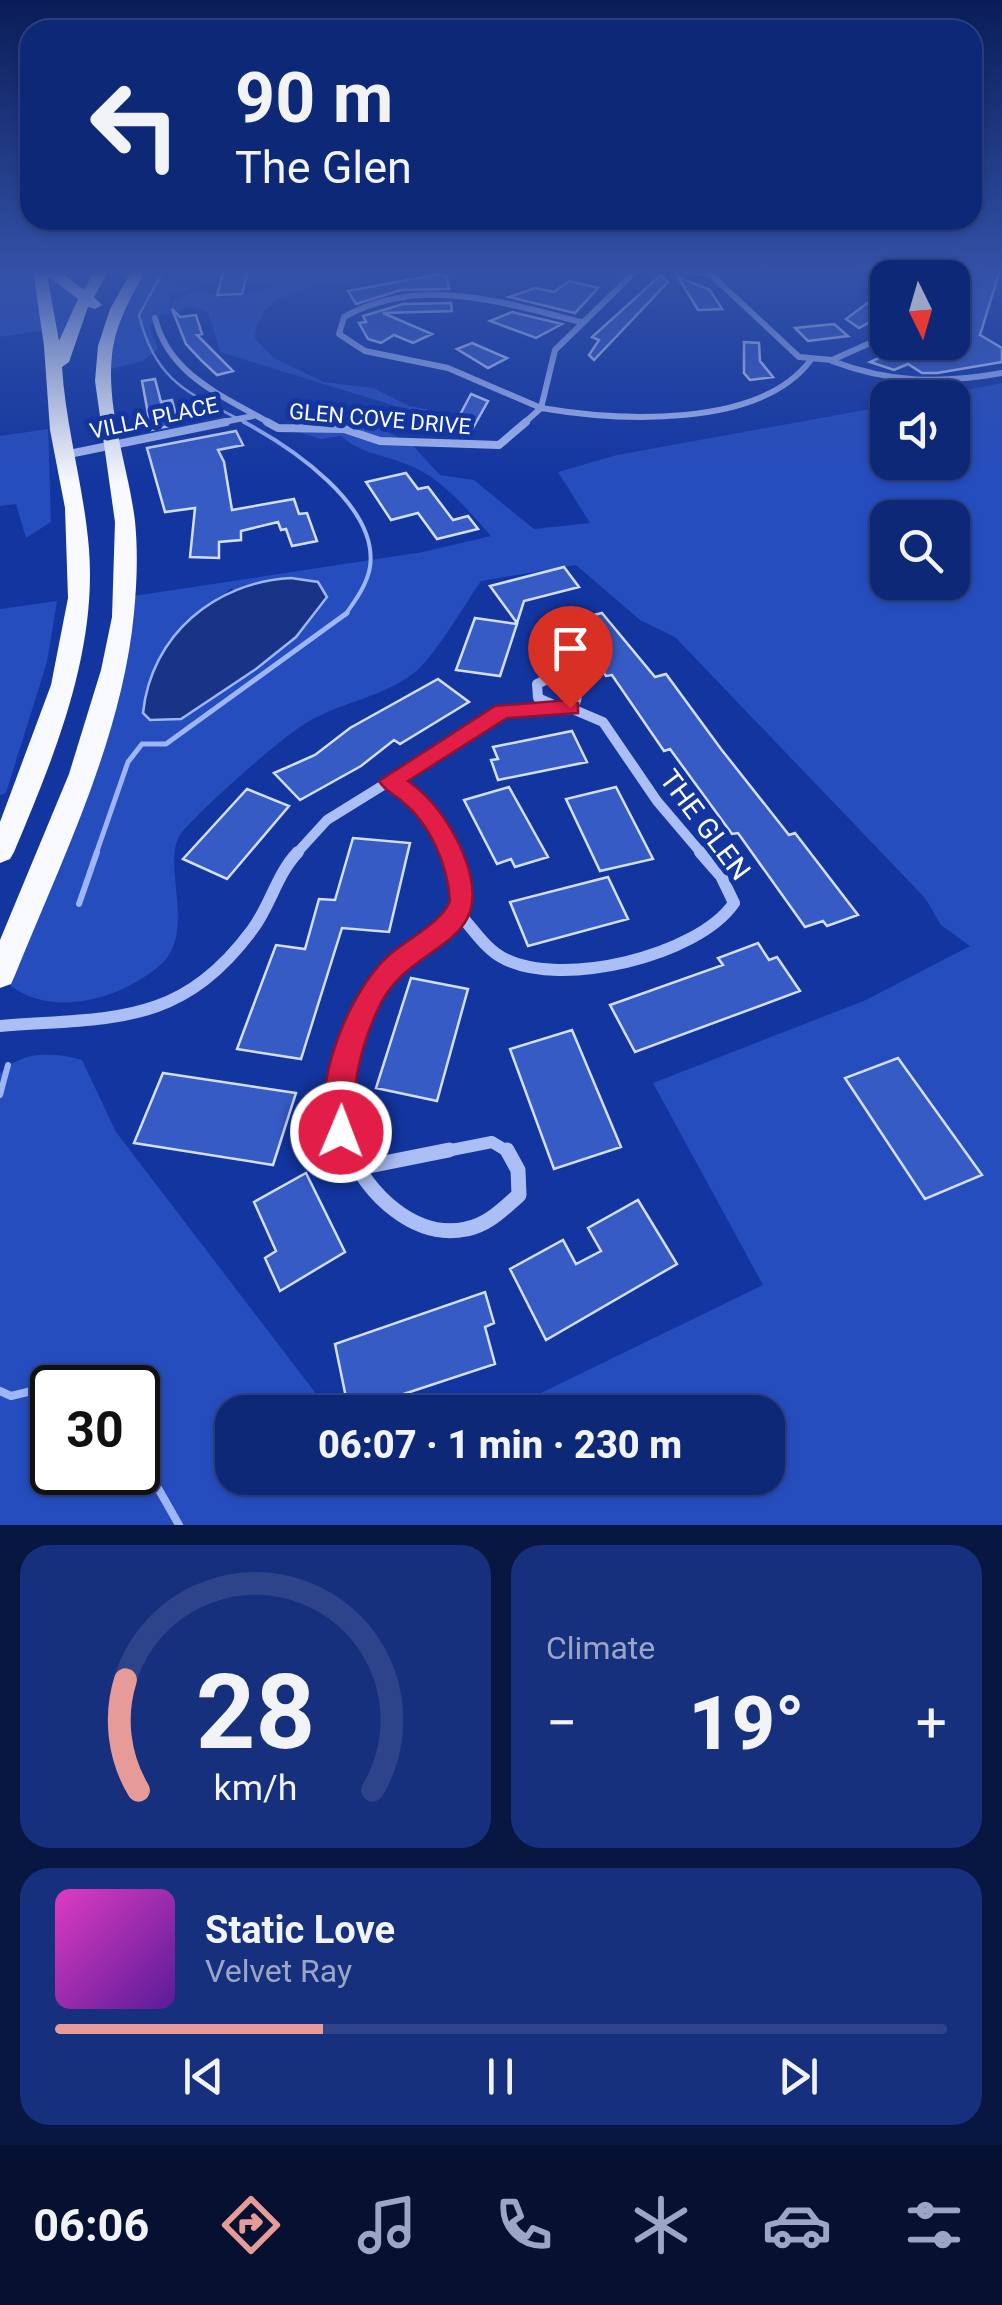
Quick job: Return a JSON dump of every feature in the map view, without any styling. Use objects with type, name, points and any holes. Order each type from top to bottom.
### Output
[{"type":"main road","points":[[0,852],[36,775],[64,686],[80,594],[75,507],[56,416],[51,341]]},
{"type":"main road","points":[[56,382],[65,341]]},
{"type":"main road","points":[[0,975],[99,727],[121,618],[127,562],[120,486],[100,373],[105,341]]},
{"type":"street","points":[[163,341],[181,370],[250,417]]},
{"type":"street","points":[[348,341],[356,348],[448,368],[541,408],[570,416],[630,420],[768,398],[792,385],[810,361]]},
{"type":"street","points":[[541,408],[555,350],[563,341]]},
{"type":"street","points":[[781,341],[810,361],[832,360],[870,343]]},
{"type":"street","points":[[832,360],[870,376],[906,383],[945,383],[1002,373]]},
{"type":"street","name":"GLEN COVE DRIVE","points":[[250,417],[287,430],[336,428],[380,441],[491,446],[509,440],[541,408]]},
{"type":"street","name":"VILLA PLACE","points":[[64,455],[250,417]]},
{"type":"street","points":[[554,676],[575,681],[581,691],[576,701],[556,706],[538,698],[537,684],[554,676]]},
{"type":"street","name":"THE GLEN","points":[[0,1026],[140,1015],[178,1000],[229,960],[256,925],[282,869],[297,848],[343,808],[503,711],[556,706],[582,712],[611,730],[657,801],[722,876],[734,903],[721,925],[684,942],[626,959],[546,971],[502,958],[459,914]]},
{"type":"street","points":[[359,1168],[492,1142],[512,1154],[518,1164],[519,1195],[508,1208],[477,1226],[432,1232],[412,1226],[359,1168],[341,1132],[342,1076],[356,1023],[367,1000],[396,966],[459,914],[462,880],[445,838],[414,798],[390,781]]},
{"type":"shaded area","points":[[53,341],[65,341],[57,360]]},
{"type":"shaded area","points":[[110,341],[155,341],[158,349],[143,361],[98,372]]},
{"type":"shaded area","points":[[217,341],[257,341],[274,358],[324,382],[373,388],[409,406],[442,412],[405,409],[220,352]]},
{"type":"shaded area","points":[[1002,383],[1002,1525],[0,1525],[0,1073],[19,1060],[39,1055],[82,1060],[116,1132],[317,1395],[215,1395],[215,1495],[785,1495],[785,1395],[537,1395],[763,1285],[653,1083],[866,1000],[970,946],[941,925],[925,898],[675,637],[640,620],[576,565],[481,581],[439,644],[414,673],[388,689],[303,725],[207,806],[176,844],[176,935],[170,952],[158,967],[106,996],[66,1002],[28,996],[11,986],[5,962],[99,727],[127,597],[423,552],[491,536],[453,495],[418,469],[364,450],[341,436],[321,439],[297,432],[296,426],[322,418],[379,427],[413,446],[440,475],[474,480],[534,529],[590,523],[558,472],[617,455],[870,409],[870,480],[970,480],[970,389]],"holes":[[[232,588],[256,669],[181,719],[183,625]]]},
{"type":"shaded area","points":[[48,429],[51,522],[26,538],[16,504],[0,506],[0,436]]},
{"type":"shaded area","points":[[291,578],[318,582],[327,597],[296,637],[181,719],[150,720],[143,713],[159,660],[173,637],[192,618],[237,590]]},
{"type":"shaded area","points":[[57,601],[47,662],[6,793],[0,795],[0,609]]},
{"type":"building","points":[[185,341],[203,341],[233,371],[217,375]]},
{"type":"building","points":[[598,341],[612,341],[594,360],[589,355]]},
{"type":"building","points":[[970,341],[990,341],[1002,348],[1002,362],[937,373],[922,373],[908,364],[894,370],[870,362],[970,360]]},
{"type":"building","points":[[744,342],[759,343],[760,361],[773,377],[750,380],[744,373]]},
{"type":"building","points":[[472,343],[507,358],[488,368],[457,349]]},
{"type":"building","points":[[155,379],[161,402],[172,400],[178,424],[151,430],[142,381]]},
{"type":"building","points":[[471,394],[488,401],[470,433],[452,430]]},
{"type":"building","points":[[236,431],[243,445],[218,450],[224,462],[232,510],[294,499],[299,514],[307,513],[317,541],[292,546],[286,529],[281,530],[278,522],[241,531],[241,540],[219,542],[219,558],[190,557],[195,508],[165,512],[147,448]]},
{"type":"building","points":[[406,473],[418,489],[428,487],[453,520],[468,516],[478,529],[437,539],[418,513],[391,520],[366,482]]},
{"type":"building","points":[[564,567],[579,587],[524,601],[517,623],[490,586]]},
{"type":"building","points":[[602,613],[655,677],[666,674],[789,835],[795,833],[858,915],[827,926],[823,921],[805,927],[738,833],[732,834],[670,749],[664,751],[612,675],[606,676],[566,622]]},
{"type":"building","points":[[475,618],[517,624],[500,676],[456,670]]},
{"type":"building","points":[[438,679],[469,702],[400,744],[394,740],[361,766],[300,800],[274,773],[315,755],[350,728]]},
{"type":"building","points":[[572,731],[587,762],[498,780],[491,760],[498,759],[493,747]]},
{"type":"building","points":[[509,787],[548,857],[515,867],[511,859],[497,864],[464,800]]},
{"type":"building","points":[[616,787],[653,859],[600,871],[566,799]]},
{"type":"building","points":[[247,789],[289,806],[227,879],[183,859]]},
{"type":"building","points":[[353,838],[410,843],[389,932],[342,928],[301,1059],[237,1049],[276,945],[305,949],[319,899],[335,900]]},
{"type":"building","points":[[608,877],[628,919],[528,946],[510,902]]},
{"type":"building","points":[[758,943],[769,960],[777,957],[800,991],[635,1052],[610,1005],[723,965],[718,958]]},
{"type":"building","points":[[411,978],[468,989],[437,1101],[376,1088]]},
{"type":"building","points":[[572,1030],[621,1147],[554,1169],[510,1049]]},
{"type":"building","points":[[898,1058],[982,1175],[925,1199],[845,1078]]},
{"type":"building","points":[[163,1073],[296,1093],[273,1165],[134,1143]]},
{"type":"building","points":[[306,1173],[345,1252],[280,1291],[265,1258],[276,1251],[254,1202]]},
{"type":"building","points":[[638,1200],[677,1264],[546,1340],[510,1269],[563,1240],[576,1264],[601,1251],[588,1228]]},
{"type":"building","points":[[485,1292],[494,1323],[485,1327],[495,1364],[401,1395],[346,1395],[335,1344]]},
{"type":"waterway","points":[[148,341],[155,357],[178,384],[248,424]]},
{"type":"waterway","points":[[244,422],[284,446],[327,480],[360,522],[369,544],[370,567],[346,614]]},
{"type":"waterway","points":[[96,854],[128,762],[142,744],[166,744],[346,614]]},
{"type":"waterway","points":[[79,904],[97,852]]},
{"type":"waterway","points":[[0,1095],[8,1065]]},
{"type":"waterway","points":[[0,1391],[11,1396],[30,1391]]},
{"type":"waterway","points":[[160,1492],[179,1525]]},
{"type":"route","points":[[341,1132],[342,1076],[356,1023],[367,1000],[414,949],[459,914],[463,901],[462,880],[445,838],[422,806],[390,781],[503,711],[535,706],[570,708]]}]
